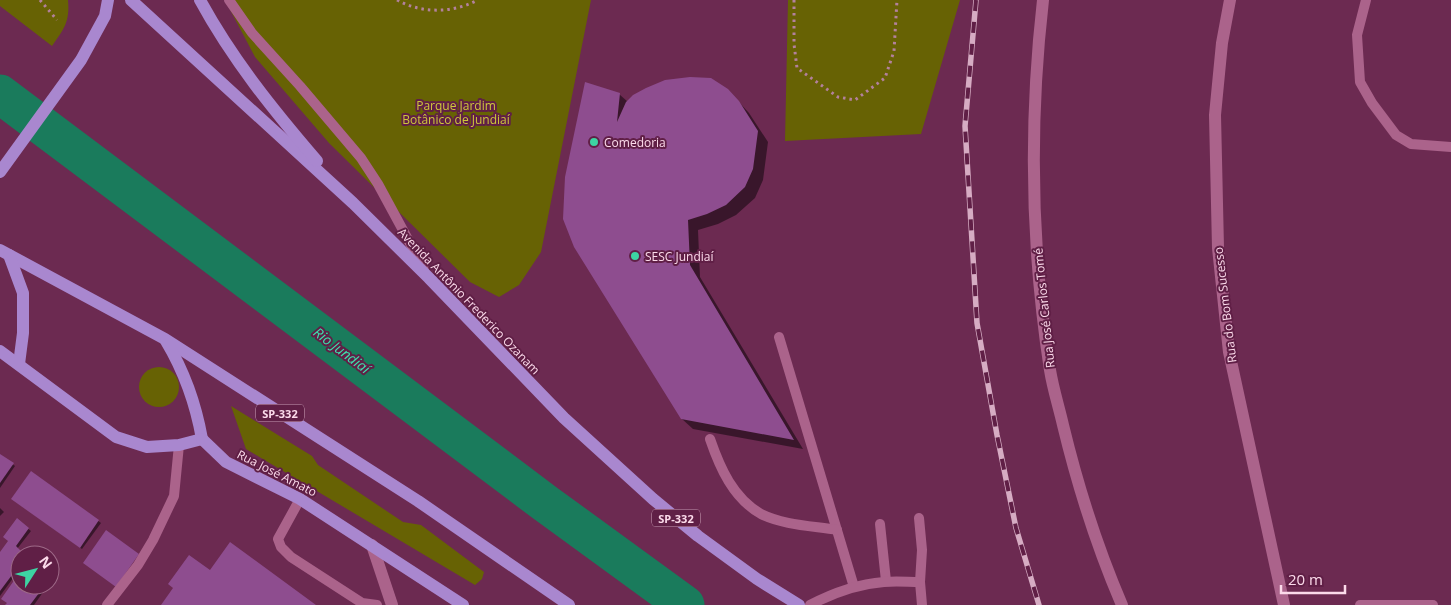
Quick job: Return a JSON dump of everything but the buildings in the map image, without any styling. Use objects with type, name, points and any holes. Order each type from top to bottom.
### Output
[{"type":"main road","points":[[4,167],[81,60],[105,16],[108,0]]},
{"type":"main road","name":"Avenida Antônio Frederico Ozanam","points":[[131,0],[353,203],[429,278],[564,418],[653,499],[698,536],[757,579],[799,605]]},
{"type":"main road","points":[[200,0],[212,22],[265,100],[353,203]]},
{"type":"main road","points":[[4,253],[23,293],[23,333],[19,364]]},
{"type":"main road","name":"SP-332","points":[[4,253],[165,339],[418,501],[569,605]]},
{"type":"main road","points":[[0,351],[116,437],[147,447],[179,445],[202,439],[194,406],[177,359],[165,339]]},
{"type":"main road","name":"Rua José Amato","points":[[202,439],[226,462],[300,499],[372,544],[463,605]]},
{"type":"main road","points":[[550,593],[563,605]]},
{"type":"street","name":"Rua José Carlos Tomé","points":[[1043,0],[1034,137],[1037,264],[1050,372],[1072,463],[1102,559],[1122,605]]},
{"type":"street","name":"Rua do Bom Sucesso","points":[[1230,0],[1222,43],[1215,115],[1218,248],[1229,352],[1284,605]]},
{"type":"street","points":[[372,544],[392,605]]},
{"type":"lane","points":[[229,0],[252,33],[300,86],[360,158],[378,184],[429,278]]},
{"type":"lane","points":[[1366,0],[1357,35],[1360,82],[1372,103],[1396,135],[1411,144],[1451,147]]},
{"type":"lane","points":[[779,336],[854,587]]},
{"type":"lane","points":[[710,439],[718,465],[733,490],[762,514],[779,520],[837,530]]},
{"type":"lane","points":[[107,605],[138,565],[153,540],[174,496],[179,445]]},
{"type":"lane","points":[[300,499],[278,539],[281,547],[291,557],[362,603],[377,605]]},
{"type":"lane","points":[[919,518],[922,550],[920,582],[922,605]]},
{"type":"lane","points":[[880,524],[886,581]]},
{"type":"lane","points":[[810,605],[828,596],[854,587],[886,581],[920,582]]},
{"type":"lane","points":[[1360,605],[1433,605]]},
{"type":"path","points":[[40,0],[57,20]]},
{"type":"path","points":[[397,0],[408,6],[437,11],[466,6],[478,0]]},
{"type":"path","points":[[794,0],[794,44],[797,68],[838,97],[856,100],[885,78],[894,51],[896,0]]},
{"type":"green space","points":[[0,0],[68,0],[67,20],[52,46],[0,6]]},
{"type":"green space","name":"Parque Jardim Botânico de Jundiaí","points":[[225,0],[591,0],[541,252],[519,285],[499,297],[470,282],[329,143],[255,57]]},
{"type":"green space","points":[[788,0],[960,0],[921,134],[785,141]]},
{"type":"green space","points":[[159,367],[173,373],[179,387],[173,401],[159,407],[145,401],[139,387],[145,373]]},
{"type":"green space","points":[[231,406],[312,456],[318,465],[403,522],[421,525],[484,572],[482,579],[475,585],[246,449]]},
{"type":"waterway","name":"Rio Jundiaí","points":[[0,94],[545,503],[685,605]]},
{"type":"railway","points":[[976,0],[965,126],[977,323],[1016,528],[1039,605]]},
{"type":"place","name":"Comedoria","points":[[594,142]]},
{"type":"place","name":"SESC Jundiaí","points":[[635,256]]}]
